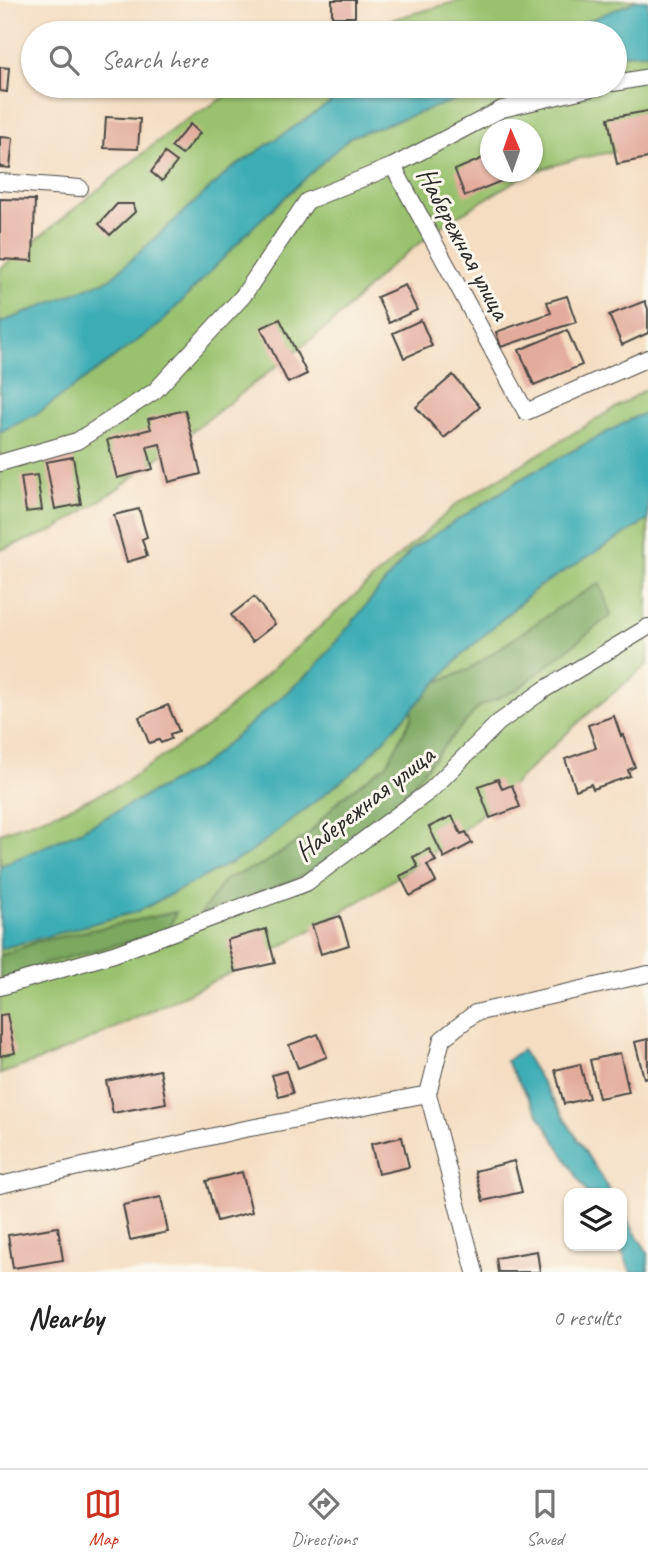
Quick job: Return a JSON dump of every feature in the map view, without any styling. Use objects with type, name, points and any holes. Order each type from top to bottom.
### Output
[{"type":"street","points":[[627,81],[648,77]]},
{"type":"street","name":"Набережная улица","points":[[0,463],[77,441],[155,391],[243,296],[307,201],[393,166],[502,109],[549,98]]},
{"type":"street","name":"Набережная улица","points":[[393,166],[526,412],[648,358]]},
{"type":"street","points":[[0,182],[80,188]]},
{"type":"street","name":"Набережная улица","points":[[0,987],[114,954],[306,883],[431,790],[498,723],[545,689],[648,627]]},
{"type":"street","points":[[475,1272],[428,1094],[442,1039],[475,1013],[648,974]]},
{"type":"street","points":[[0,1185],[240,1130],[428,1094]]},
{"type":"green space","points":[[462,0],[648,0],[648,145],[576,159],[543,169],[543,119],[480,119],[480,182],[513,182],[445,224],[391,265],[332,323],[119,488],[55,530],[0,550],[0,269],[178,125],[223,98],[627,98],[627,21],[387,21]]},
{"type":"green space","points":[[648,388],[648,664],[579,722],[471,824],[382,887],[269,953],[191,992],[77,1045],[0,1074],[0,833],[64,810],[120,785],[210,725],[458,503]]},
{"type":"green space","points":[[600,583],[611,615],[517,690],[480,706],[372,833],[296,879],[200,915],[224,880],[265,863],[309,834],[339,800],[387,764],[412,717],[411,692],[468,670],[561,606]]},
{"type":"green space","points":[[176,912],[168,931],[47,963],[0,980],[0,956],[36,942]]},
{"type":"water","points":[[638,0],[648,0],[648,53],[627,54],[627,21],[588,21]]},
{"type":"water","points":[[337,98],[461,98],[350,137],[255,225],[159,325],[37,414],[0,432],[0,323],[110,279],[230,170]]},
{"type":"water","points":[[648,413],[648,520],[537,588],[461,656],[359,767],[250,853],[139,911],[0,949],[0,866],[80,831],[201,766],[313,670],[412,549],[529,474],[637,416]]},
{"type":"water","points":[[522,1050],[608,1188],[584,1188],[506,1061]]},
{"type":"water","points":[[627,1219],[648,1253],[648,1272],[631,1272],[621,1251],[627,1251]]},
{"type":"building","points":[[332,0],[355,0],[355,17],[332,17]]},
{"type":"building","points":[[0,67],[9,68],[7,92],[0,91]]},
{"type":"building","points":[[648,111],[648,158],[617,164],[608,118]]},
{"type":"building","points":[[106,117],[140,119],[138,149],[104,148]]},
{"type":"building","points":[[190,124],[200,133],[182,155],[171,147]]},
{"type":"building","points":[[0,137],[13,138],[10,168],[0,167]]},
{"type":"building","points":[[165,153],[177,162],[162,181],[151,172]]},
{"type":"building","points":[[480,159],[480,182],[499,182],[465,196],[455,170]]},
{"type":"building","points":[[0,199],[35,200],[33,261],[0,259]]},
{"type":"building","points":[[117,204],[133,204],[135,212],[110,235],[99,224]]},
{"type":"building","points":[[405,285],[417,310],[389,323],[377,297]]},
{"type":"building","points":[[567,296],[576,322],[501,347],[496,332],[551,313],[547,302]]},
{"type":"building","points":[[645,301],[648,309],[648,333],[622,345],[609,315]]},
{"type":"building","points":[[280,319],[307,374],[288,383],[261,328]]},
{"type":"building","points":[[421,320],[432,346],[404,358],[393,333]]},
{"type":"building","points":[[567,330],[582,365],[534,385],[519,350]]},
{"type":"building","points":[[453,375],[480,407],[444,438],[416,407]]},
{"type":"building","points":[[185,410],[201,474],[169,482],[160,444],[147,447],[153,469],[117,478],[107,440],[151,429],[148,419]]},
{"type":"building","points":[[73,457],[81,504],[55,509],[46,462]]},
{"type":"building","points":[[37,475],[42,510],[26,512],[21,477]]},
{"type":"building","points":[[139,509],[147,537],[142,539],[147,556],[127,562],[114,515]]},
{"type":"building","points":[[254,597],[275,624],[252,642],[231,615]]},
{"type":"building","points":[[168,705],[179,731],[170,734],[171,739],[161,743],[159,740],[149,743],[139,717]]},
{"type":"building","points":[[614,716],[635,767],[628,770],[630,776],[593,789],[591,784],[576,790],[565,759],[596,748],[588,725]]},
{"type":"building","points":[[498,779],[502,789],[512,785],[520,807],[490,818],[478,786]]},
{"type":"building","points":[[452,816],[461,834],[466,832],[472,843],[444,858],[429,827]]},
{"type":"building","points":[[429,849],[436,861],[427,865],[436,882],[410,896],[400,876],[418,867],[413,857]]},
{"type":"building","points":[[340,916],[349,945],[321,954],[312,925]]},
{"type":"building","points":[[266,929],[275,963],[235,972],[227,940]]},
{"type":"building","points":[[7,1014],[15,1053],[0,1056],[0,1015]]},
{"type":"building","points":[[318,1034],[327,1057],[298,1068],[289,1045]]},
{"type":"building","points":[[648,1039],[648,1077],[644,1078],[635,1042]]},
{"type":"building","points":[[620,1053],[629,1092],[599,1098],[590,1060]]},
{"type":"building","points":[[580,1064],[589,1098],[564,1104],[555,1070]]},
{"type":"building","points":[[160,1070],[166,1103],[113,1113],[106,1081]]},
{"type":"building","points":[[286,1071],[293,1093],[279,1097],[272,1075]]},
{"type":"building","points":[[402,1137],[409,1167],[378,1174],[371,1144]]},
{"type":"building","points":[[514,1161],[522,1192],[483,1201],[475,1171]]},
{"type":"building","points":[[242,1172],[252,1212],[217,1221],[206,1181]]},
{"type":"building","points":[[161,1197],[168,1232],[130,1240],[123,1205]]},
{"type":"building","points":[[58,1227],[63,1260],[13,1268],[8,1235]]},
{"type":"building","points":[[537,1251],[540,1272],[498,1272],[496,1258]]}]
